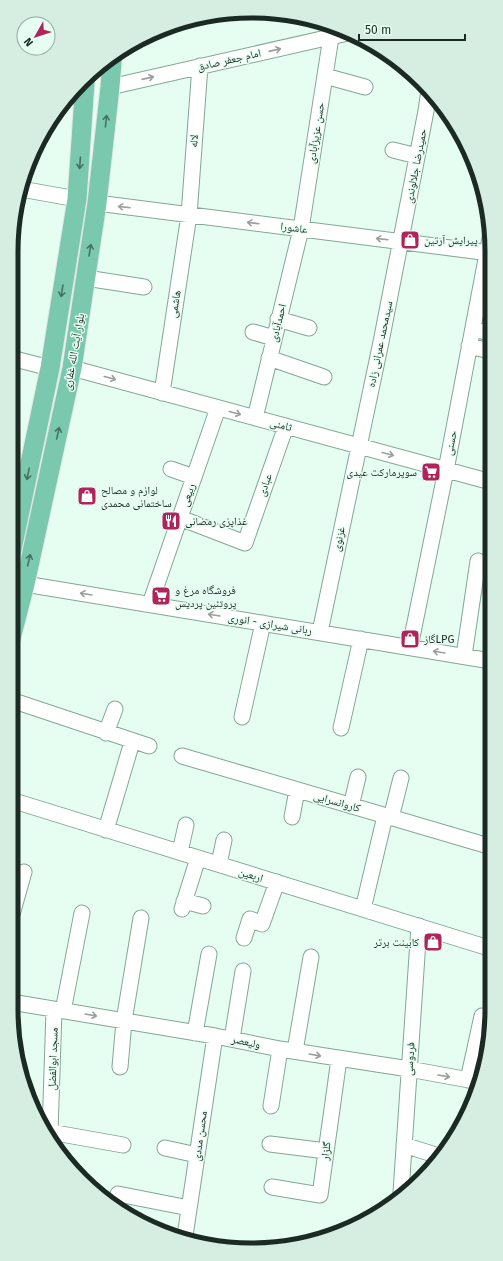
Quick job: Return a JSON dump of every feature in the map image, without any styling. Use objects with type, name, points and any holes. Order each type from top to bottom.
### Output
[{"type":"main road","name":"بلوار آیت الله غفاری","points":[[18,582],[72,368],[97,203],[112,64]]},
{"type":"main road","name":"بلوار آیت الله غفاری","points":[[18,521],[50,368],[77,199],[85,88]]},
{"type":"main road","points":[[77,199],[97,203]]},
{"type":"street","name":"امام جعفر صادق","points":[[110,87],[339,35]]},
{"type":"street","name":"حسن عزیزآبادی","points":[[301,229],[331,37]]},
{"type":"street","name":"لاله","points":[[189,215],[200,66]]},
{"type":"street","points":[[325,76],[365,87]]},
{"type":"street","name":"حمیدرضا جلالوندی","points":[[401,241],[428,99]]},
{"type":"street","points":[[393,150],[417,156]]},
{"type":"street","points":[[26,190],[77,199]]},
{"type":"street","name":"عاشورا","points":[[97,203],[401,241],[485,248]]},
{"type":"street","name":"هاشمی","points":[[162,393],[189,215]]},
{"type":"street","name":"احمدآبادی","points":[[255,418],[301,229]]},
{"type":"street","name":"سیدمحمد عمرانی زاده","points":[[359,446],[401,241]]},
{"type":"street","name":"حسنی","points":[[410,647],[485,268]]},
{"type":"street","points":[[86,278],[144,287]]},
{"type":"street","points":[[278,319],[309,328]]},
{"type":"street","points":[[473,329],[485,332]]},
{"type":"street","points":[[253,332],[274,338]]},
{"type":"street","points":[[470,346],[485,350]]},
{"type":"street","points":[[269,358],[324,377]]},
{"type":"street","points":[[18,360],[50,368]]},
{"type":"street","name":"ثامنی","points":[[72,368],[485,480]]},
{"type":"street","name":"ربیعی","points":[[150,604],[218,408]]},
{"type":"street","name":"عبادی","points":[[180,518],[245,543],[286,426]]},
{"type":"street","name":"غزنوی","points":[[320,632],[359,446]]},
{"type":"street","points":[[171,469],[194,477]]},
{"type":"street","points":[[464,656],[478,561]]},
{"type":"street","name":"ربانی شیرازی - انوری","points":[[18,582],[485,659]]},
{"type":"street","points":[[242,717],[263,623]]},
{"type":"street","points":[[341,728],[360,639]]},
{"type":"street","points":[[18,702],[132,742],[149,746]]},
{"type":"street","points":[[106,733],[115,709]]},
{"type":"street","points":[[106,830],[132,742]]},
{"type":"street","name":"کاروانسرایی","points":[[182,756],[388,817],[485,842]]},
{"type":"street","points":[[351,806],[358,777]]},
{"type":"street","points":[[363,909],[388,817],[401,778]]},
{"type":"street","points":[[292,817],[297,790]]},
{"type":"street","name":"اربعین","points":[[18,802],[485,947]]},
{"type":"street","points":[[180,852],[186,825]]},
{"type":"street","points":[[219,864],[224,840]]},
{"type":"street","points":[[198,858],[183,905],[204,906]]},
{"type":"street","points":[[18,893],[24,872]]},
{"type":"street","points":[[244,938],[250,919],[262,924],[277,882]]},
{"type":"street","name":"مسجد ابوالفضل","points":[[50,1128],[58,1010],[82,913]]},
{"type":"street","points":[[120,1067],[124,1021],[141,918]]},
{"type":"street","name":"فردوسی","points":[[401,1188],[419,926]]},
{"type":"street","points":[[195,1033],[209,954]]},
{"type":"street","points":[[295,1051],[311,957]]},
{"type":"street","points":[[232,1039],[243,971]]},
{"type":"street","name":"ولیعصر","points":[[18,1003],[474,1081]]},
{"type":"street","points":[[474,1081],[482,1016]]},
{"type":"street","name":"محسن مددی","points":[[185,1233],[215,1036]]},
{"type":"street","points":[[271,1106],[280,1049]]},
{"type":"street","name":"گلزار","points":[[272,1187],[320,1195],[339,1059]]},
{"type":"street","points":[[54,1134],[123,1145]]},
{"type":"street","points":[[270,1144],[326,1151]]},
{"type":"street","points":[[404,1145],[435,1154]]},
{"type":"street","points":[[164,1148],[197,1155]]},
{"type":"street","points":[[118,1194],[189,1208]]},
{"type":"place","name":"پیرایش آرتین","points":[[410,240]]},
{"type":"place","name":"سوپرمارکت عیدی","points":[[431,472]]},
{"type":"place","name":"لوازم و مصالح ساختمانی محمدی","points":[[87,496]]},
{"type":"place","name":"غذاپزی رمضانی","points":[[171,521]]},
{"type":"place","name":"فروشگاه مرغ و پروتئین پردیس","points":[[161,596]]},
{"type":"place","name":"گازLPG","points":[[410,639]]},
{"type":"place","name":"کابینت برتر","points":[[433,942]]}]
